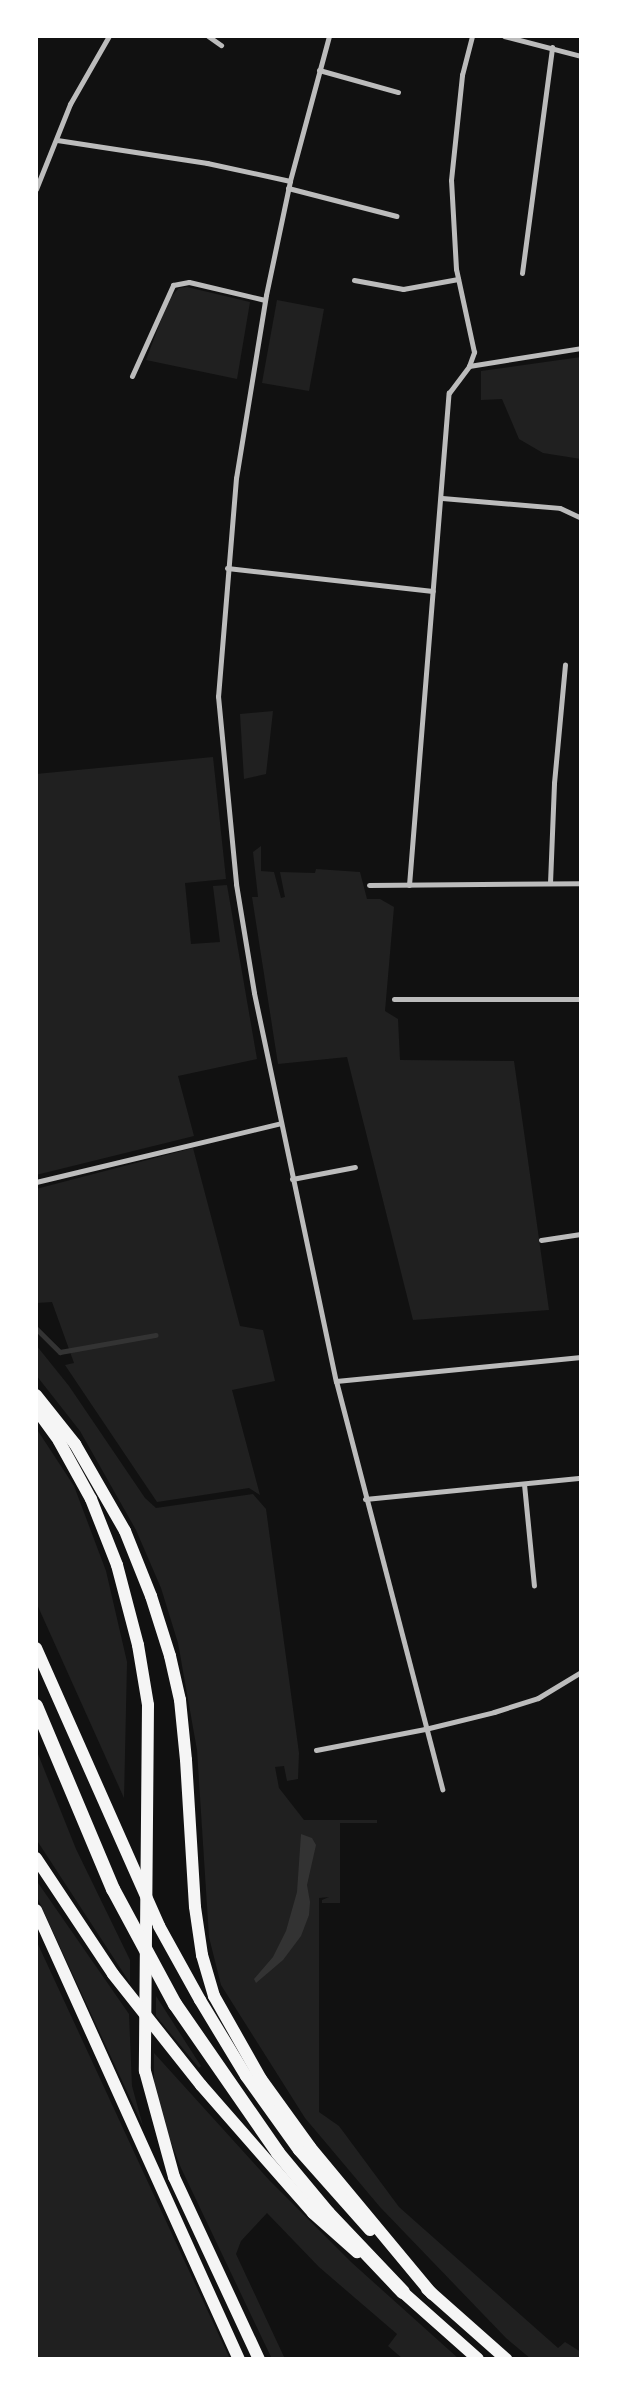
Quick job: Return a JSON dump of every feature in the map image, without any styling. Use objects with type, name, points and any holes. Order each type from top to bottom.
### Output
[{"type":"highway","points":[[36,1395],[75,1444],[121,1524],[151,1596],[170,1656],[180,1700],[196,1907],[202,1955],[214,1996],[261,2079],[304,2139],[432,2294]]},
{"type":"highway","points":[[36,1409],[59,1441],[90,1499],[117,1564],[138,1645],[148,1705],[145,2071],[174,2176],[259,2359]]},
{"type":"highway","points":[[36,1648],[159,1926],[246,2076],[299,2150],[350,2210],[432,2294],[506,2359]]},
{"type":"highway","points":[[36,1706],[114,1890],[175,2004],[278,2153],[328,2213],[403,2292]]},
{"type":"highway","points":[[36,1858],[113,1974],[201,2085],[313,2213],[478,2359]]},
{"type":"highway","points":[[36,1910],[239,2359]]},
{"type":"street","points":[[36,189],[70,104],[109,36]]},
{"type":"street","points":[[208,36],[221,45]]},
{"type":"street","points":[[330,36],[319,70],[288,188],[265,300],[236,478],[227,568],[218,696],[236,884],[254,993],[292,1180],[364,1499],[442,1789]]},
{"type":"street","points":[[409,884],[442,498],[449,393],[469,366],[474,352],[458,279],[451,180],[462,75],[472,36]]},
{"type":"street","points":[[504,36],[581,56]]},
{"type":"street","points":[[522,273],[552,48]]},
{"type":"street","points":[[319,70],[398,92]]},
{"type":"street","points":[[56,140],[207,163],[290,181]]},
{"type":"street","points":[[288,188],[396,216]]},
{"type":"street","points":[[354,280],[403,289],[458,279]]},
{"type":"street","points":[[132,376],[173,285],[189,282],[265,300]]},
{"type":"street","points":[[469,366],[581,348]]},
{"type":"street","points":[[442,498],[560,508],[581,518]]},
{"type":"street","points":[[227,568],[433,591]]},
{"type":"street","points":[[550,883],[554,784],[565,666]]},
{"type":"street","points":[[369,884],[581,883]]},
{"type":"street","points":[[394,999],[581,999]]},
{"type":"street","points":[[36,1182],[281,1123]]},
{"type":"street","points":[[292,1180],[354,1167]]},
{"type":"street","points":[[541,1240],[581,1234]]},
{"type":"street","points":[[336,1381],[581,1357]]},
{"type":"street","points":[[364,1499],[581,1478]]},
{"type":"street","points":[[524,1484],[534,1586]]},
{"type":"street","points":[[316,1750],[426,1729],[538,1698],[581,1672]]},
{"type":"shaded area","points":[[187,287],[250,302],[237,379],[146,360],[169,299],[179,288]]},
{"type":"shaded area","points":[[277,300],[324,309],[309,391],[262,383]]},
{"type":"shaded area","points":[[581,357],[581,459],[543,453],[519,439],[502,399],[481,400],[481,371]]},
{"type":"shaded area","points":[[273,711],[266,774],[244,779],[240,714]]},
{"type":"shaded area","points":[[213,757],[226,879],[185,883],[191,944],[220,942],[213,886],[227,885],[257,1059],[178,1076],[194,1136],[36,1175],[36,774]]},
{"type":"shaded area","points":[[261,846],[261,871],[274,872],[281,898],[285,897],[280,872],[315,873],[316,869],[360,872],[367,899],[380,899],[394,907],[385,1011],[398,1019],[400,1060],[514,1061],[549,1310],[413,1320],[347,1057],[278,1064],[252,897],[258,897],[253,852]]},
{"type":"shaded area","points":[[193,1148],[240,1326],[263,1330],[275,1381],[232,1390],[260,1495],[249,1488],[157,1502],[65,1365],[74,1363],[52,1302],[36,1303],[36,1189]]},
{"type":"shaded area","points":[[36,1345],[69,1386],[145,1498],[156,1508],[253,1494],[266,1509],[299,1753],[298,1779],[287,1781],[284,1766],[275,1767],[279,1788],[304,1820],[377,1820],[377,1823],[340,1823],[340,1903],[322,1903],[322,1900],[329,1897],[319,1898],[319,2112],[339,2126],[399,2207],[558,2348],[565,2342],[581,2352],[581,2359],[531,2359],[506,2338],[380,2207],[305,2118],[221,1985],[209,1937],[197,1750],[178,1643],[161,1588],[136,1530],[80,1431],[36,1375]]},
{"type":"shaded area","points":[[36,1428],[74,1486],[106,1571],[127,1662],[124,1798],[36,1602]]},
{"type":"shaded area","points":[[36,1749],[76,1849],[130,1960],[130,1983],[36,1839]]},
{"type":"shaded area","points":[[301,1834],[312,1838],[316,1845],[307,1885],[310,1902],[309,1915],[301,1936],[283,1960],[256,1983],[254,1979],[273,1957],[286,1931],[297,1892]]},
{"type":"shaded area","points":[[36,1880],[129,2014],[132,2086],[143,2126],[36,1895]]},
{"type":"shaded area","points":[[36,1940],[146,2178],[230,2359],[36,2359]]},
{"type":"shaded area","points":[[156,1996],[201,2066],[199,2068],[156,2016]]},
{"type":"shaded area","points":[[154,2053],[270,2181],[351,2262],[459,2359],[403,2359],[388,2346],[397,2334],[319,2267],[267,2213],[241,2241],[236,2254],[285,2359],[272,2359],[181,2168],[162,2119],[154,2085]]},
{"type":"waterway","points":[[36,1328],[60,1352],[155,1335]]}]
